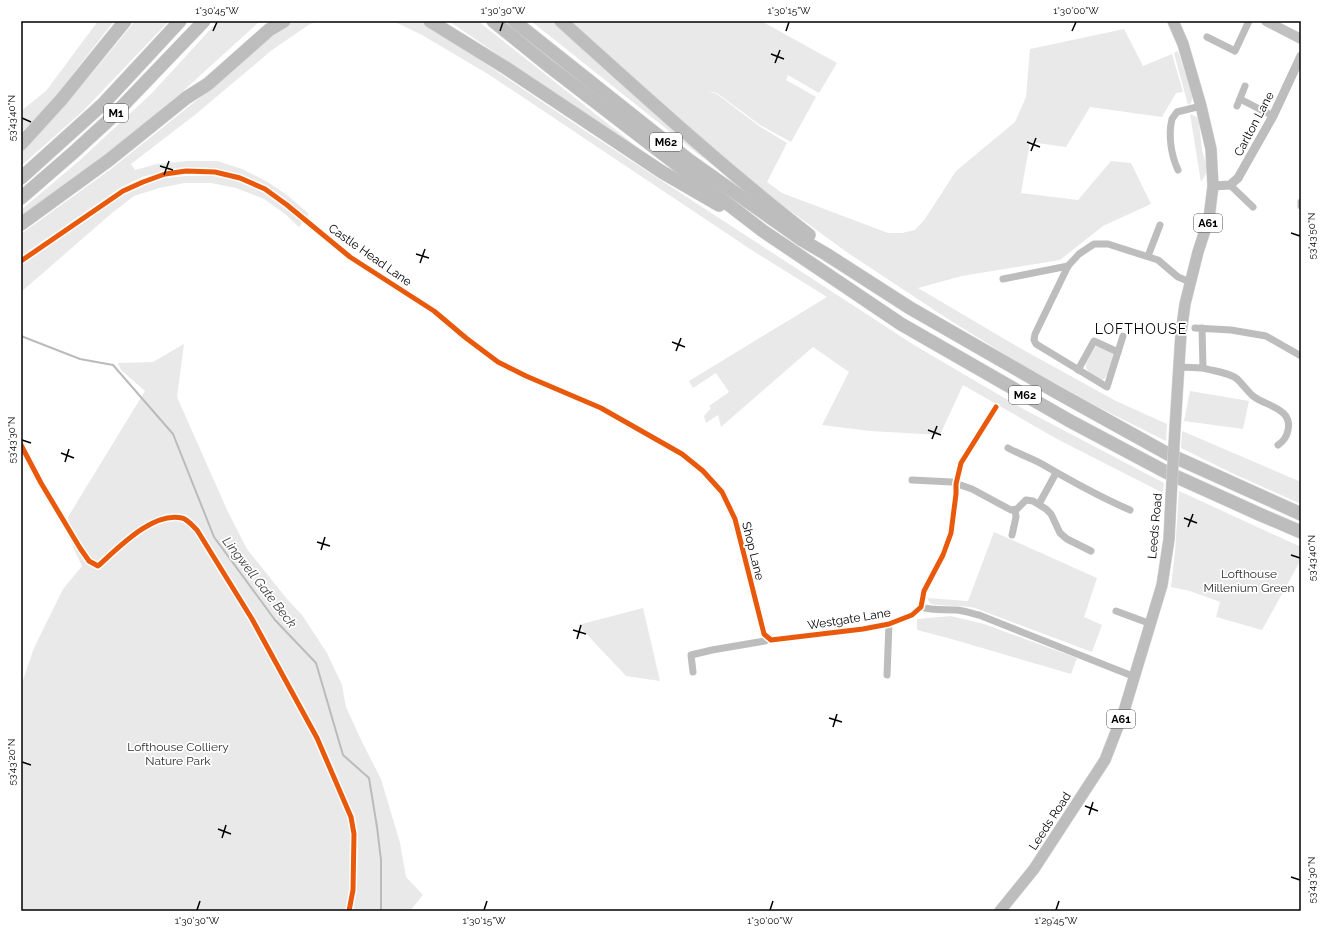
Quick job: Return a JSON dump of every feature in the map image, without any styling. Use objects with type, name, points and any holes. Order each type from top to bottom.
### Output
[{"type":"highway","points":[[21,144],[62,100],[125,21]]},
{"type":"highway","name":"M1","points":[[21,178],[103,104],[180,21]]},
{"type":"highway","name":"M1","points":[[21,198],[110,119],[204,21]]},
{"type":"highway","points":[[186,98],[250,36],[269,21]]},
{"type":"highway","points":[[21,224],[109,160],[186,98],[208,84],[269,30],[284,21]]},
{"type":"highway","points":[[430,21],[506,68]]},
{"type":"highway","points":[[441,21],[471,41],[506,68]]},
{"type":"highway","name":"M62","points":[[493,21],[550,67],[763,231],[901,324],[1070,421],[1166,472],[1301,532]]},
{"type":"highway","name":"M62","points":[[514,21],[689,160],[802,240],[910,308],[1168,454],[1301,514]]},
{"type":"highway","points":[[561,21],[667,117],[761,198],[812,237],[826,254]]},
{"type":"highway","name":"M62","points":[[506,68],[662,172],[763,231]]},
{"type":"main road","name":"Leeds Road","points":[[1000,911],[1034,869],[1105,760],[1124,712],[1162,585],[1169,539],[1181,333],[1190,282],[1209,218],[1213,186],[1210,149],[1201,106],[1183,44],[1173,21]]},
{"type":"main road","points":[[1266,21],[1301,39]]},
{"type":"street","points":[[1207,37],[1235,51],[1249,21]]},
{"type":"street","name":"Carlton Lane","points":[[1230,185],[1238,178],[1273,116],[1301,56]]},
{"type":"street","points":[[1246,86],[1238,103],[1273,116]]},
{"type":"street","points":[[1178,170],[1173,160],[1171,146],[1172,118],[1177,112],[1201,106]]},
{"type":"street","name":"Castle Head Lane","points":[[21,261],[100,205],[123,191],[143,182],[165,174],[186,171],[215,172],[240,178],[265,189],[287,205],[350,257],[434,311],[498,362],[526,376],[601,408],[682,454]]},
{"type":"street","points":[[1213,186],[1230,185],[1253,207]]},
{"type":"street","points":[[1148,256],[1160,226]]},
{"type":"street","points":[[1123,336],[1107,387],[1036,344],[1034,338],[1035,334],[1068,266],[1079,254],[1094,244],[1108,244],[1158,260],[1178,277],[1190,282]]},
{"type":"street","points":[[1004,279],[1068,266]]},
{"type":"street","points":[[1203,368],[1198,328],[1231,330],[1266,336],[1301,356]]},
{"type":"street","points":[[1078,370],[1094,341],[1118,352]]},
{"type":"street","points":[[1179,367],[1203,368],[1235,378],[1253,396],[1278,408],[1288,420],[1289,427],[1283,442],[1278,445]]},
{"type":"street","points":[[996,407],[962,463],[956,484],[951,533],[943,555],[924,591],[921,607],[937,610],[956,610],[979,616],[1135,677]]},
{"type":"street","points":[[21,446],[41,483],[80,548]]},
{"type":"street","points":[[1008,448],[1088,488],[1105,499],[1130,510]]},
{"type":"street","name":"Shop Lane","points":[[682,454],[703,471],[722,492],[735,519],[764,634],[771,640]]},
{"type":"street","points":[[1039,504],[1056,473]]},
{"type":"street","points":[[912,480],[948,481],[972,489],[1009,509],[1015,510]]},
{"type":"street","points":[[1015,510],[1026,500],[1031,500],[1039,504],[1051,514],[1060,533],[1067,539],[1091,551]]},
{"type":"street","points":[[1012,535],[1016,517],[1015,510]]},
{"type":"street","name":"Westgate Lane","points":[[694,672],[691,655],[771,640],[866,629],[889,624],[912,615],[921,607]]},
{"type":"street","points":[[1116,611],[1151,624]]},
{"type":"street","points":[[887,675],[889,624]]},
{"type":"green space","points":[[98,21],[114,21],[47,107],[21,133],[21,111],[46,91]]},
{"type":"green space","points":[[135,21],[169,21],[83,111],[21,166],[21,151],[80,88]]},
{"type":"green space","points":[[218,21],[260,21],[182,92],[111,150],[21,218],[21,210],[79,161],[152,93]]},
{"type":"green space","points":[[295,21],[319,21],[310,24],[272,50],[196,114],[131,164],[135,170],[157,164],[188,161],[217,161],[242,169],[266,181],[287,195],[309,214],[306,218],[241,175],[216,169],[187,168],[165,171],[142,177],[120,188],[21,256],[21,234],[111,169],[202,96],[269,36]]},
{"type":"green space","points":[[389,21],[419,21],[432,28],[593,136],[914,345],[1025,410],[1164,483],[1163,493],[1057,439],[963,385],[940,435],[870,431],[822,425],[849,372],[813,347],[721,427],[718,415],[706,423],[704,416],[711,408],[709,406],[729,392],[716,373],[693,388],[689,381],[827,297],[753,251],[488,74],[422,35],[397,23]]},
{"type":"green space","points":[[449,21],[478,21],[656,162],[642,154]]},
{"type":"green space","points":[[531,21],[553,21],[704,157],[703,158]]},
{"type":"green space","points":[[570,21],[761,21],[837,63],[819,93],[788,75],[786,80],[816,97],[791,142],[760,125],[717,93],[708,91],[717,94],[759,126],[787,143],[767,182],[782,193],[888,233],[902,233],[915,230],[925,219],[956,171],[1015,122],[1026,97],[1030,49],[1124,29],[1143,66],[1172,54],[1183,92],[1176,93],[1162,117],[1090,107],[1066,147],[1030,142],[1021,193],[1078,200],[1111,161],[1131,163],[1151,204],[1103,226],[1060,260],[962,276],[918,288],[1018,347],[1116,401],[1167,424],[1166,441],[1092,404],[1014,360],[948,319],[848,253],[748,180]]},
{"type":"green space","points":[[1178,51],[1193,97],[1191,103],[1188,105],[1174,53]]},
{"type":"green space","points":[[1190,114],[1197,117],[1199,122],[1202,150],[1206,164],[1206,174],[1201,182]]},
{"type":"green space","points":[[214,176],[239,181],[273,199],[303,222],[299,227],[285,214],[264,199],[236,188],[211,183],[185,183],[159,188],[134,196],[112,213],[21,292],[21,265],[123,194],[145,184],[166,178]]},
{"type":"green space","name":"Lofthouse Colliery Nature Park","points":[[184,344],[177,397],[228,512],[247,549],[287,599],[302,615],[327,653],[342,685],[346,707],[381,779],[400,843],[406,877],[423,895],[410,911],[21,911],[21,686],[34,648],[63,589],[82,566],[73,547],[68,517],[145,391],[121,370],[118,363],[153,362]]},
{"type":"green space","points":[[1098,346],[1113,353],[1114,355],[1109,373],[1102,380],[1090,373],[1086,366],[1091,353],[1095,347]]},
{"type":"green space","points":[[1190,391],[1249,401],[1243,429],[1184,421]]},
{"type":"green space","points":[[1182,431],[1301,482],[1301,504],[1181,448]]},
{"type":"green space","name":"Lofthouse Millenium Green","points":[[1179,491],[1301,547],[1301,558],[1298,565],[1262,630],[1216,617],[1220,602],[1190,591],[1171,587]]},
{"type":"green space","points":[[994,532],[1097,578],[1084,617],[1102,625],[1092,652],[975,608],[930,603],[927,598],[968,601]]},
{"type":"green space","points":[[643,608],[660,681],[626,676],[578,625]]},
{"type":"green space","points":[[951,616],[984,624],[1077,658],[1071,674],[917,630],[917,619]]},
{"type":"waterway","name":"Lingwell Gate Beck","points":[[21,336],[80,359],[113,365],[173,434],[214,537],[275,620],[316,663],[343,755],[369,778],[381,860],[381,911]]},
{"type":"cycle path","points":[[21,261],[123,191],[165,174],[186,171],[215,172],[240,178],[265,189],[287,205],[350,257],[434,311],[498,362],[526,376],[601,408],[682,454],[703,471],[722,492],[735,519],[764,634],[771,640],[863,629],[889,624],[912,615],[921,607],[924,591],[943,555],[951,533],[956,484],[961,463],[996,407]]},
{"type":"cycle path","points":[[21,445],[41,483],[80,548],[89,561],[98,566],[126,541],[148,525],[159,520],[171,517],[182,518],[188,521],[197,530],[252,619],[317,738],[351,817],[354,834],[353,890],[349,911]]},
{"type":"district","name":"LOFTHOUSE","points":[[1141,329]]}]
